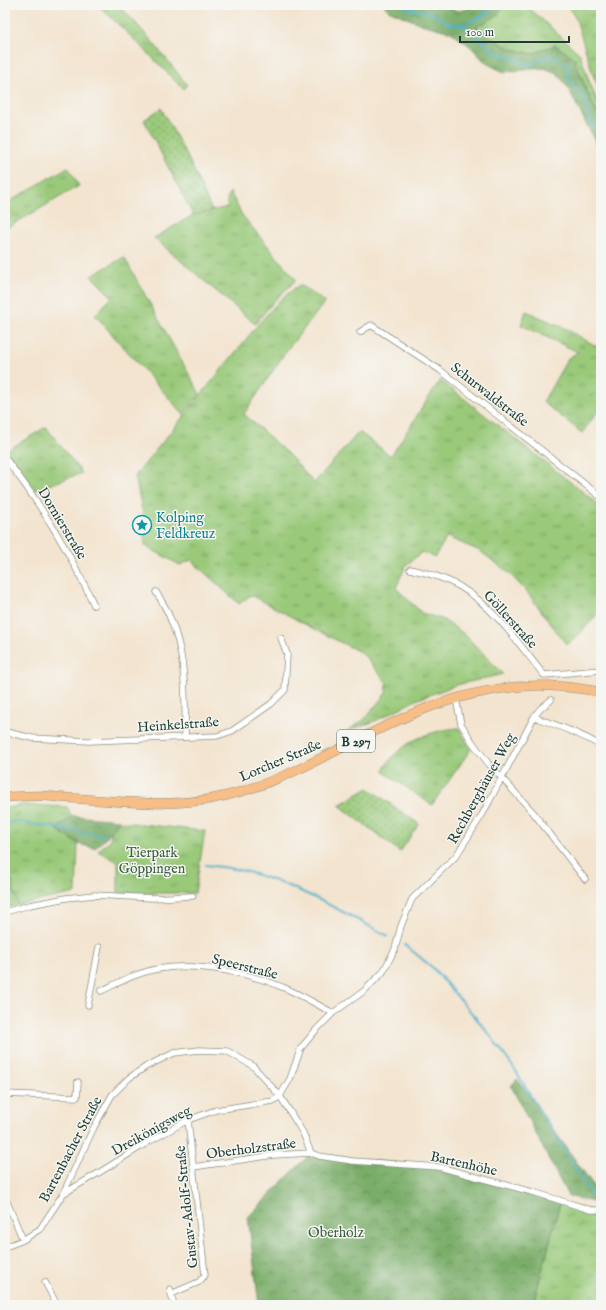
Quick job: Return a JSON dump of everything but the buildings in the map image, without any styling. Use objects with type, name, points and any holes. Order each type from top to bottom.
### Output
[{"type":"main road","name":"Lorcher Straße","points":[[5,797],[31,796],[151,804],[198,801],[225,796],[264,784],[302,769],[400,719],[456,699],[479,693],[526,686],[555,686],[601,692]]},
{"type":"street","name":"Schurwaldstraße","points":[[360,332],[371,325],[427,361],[601,497]]},
{"type":"street","name":"Dornierstraße","points":[[5,458],[24,482],[54,528],[85,584],[94,605]]},
{"type":"street","name":"Göllerstraße","points":[[410,569],[433,575],[448,581],[475,597],[495,616],[544,675],[601,670]]},
{"type":"street","points":[[156,592],[170,614],[181,652],[186,691],[185,737]]},
{"type":"street","name":"Heinkelstraße","points":[[5,732],[32,738],[89,741],[217,736],[232,731],[271,704],[285,690],[286,654],[281,638]]},
{"type":"street","points":[[456,699],[460,724],[473,743],[488,763],[532,811],[585,879]]},
{"type":"street","name":"Rechberghäuser Weg","points":[[280,1096],[290,1079],[301,1048],[333,1013],[364,991],[383,972],[395,949],[401,926],[412,899],[456,856],[481,817],[503,778],[534,717],[540,709],[551,700]]},
{"type":"street","points":[[534,717],[561,727],[601,746]]},
{"type":"street","points":[[5,913],[30,905],[66,898],[94,895],[153,898],[193,896]]},
{"type":"street","points":[[88,1005],[99,947]]},
{"type":"street","name":"Speerstraße","points":[[101,991],[137,974],[158,969],[180,967],[212,968],[254,978],[286,989],[333,1013]]},
{"type":"street","name":"Bartenbacher Straße","points":[[5,1247],[23,1240],[40,1229],[63,1194],[94,1127],[112,1095],[129,1078],[147,1066],[174,1053],[199,1050],[227,1051],[253,1066],[280,1096],[303,1133],[311,1153]]},
{"type":"street","points":[[5,1094],[77,1097],[78,1082]]},
{"type":"street","name":"Dreikönigsweg","points":[[63,1194],[150,1141],[188,1120],[216,1110],[273,1100],[280,1096]]},
{"type":"street","name":"Gustav-Adolf-Straße","points":[[174,1305],[170,1291],[199,1282],[205,1275],[188,1120]]},
{"type":"street","name":"Bartenhöhe","points":[[311,1153],[319,1156],[353,1161],[439,1167],[536,1193],[590,1210],[601,1210]]},
{"type":"street","name":"Oberholzstraße","points":[[193,1168],[274,1155],[311,1153]]},
{"type":"street","points":[[5,1197],[23,1240]]},
{"type":"street","points":[[45,1282],[57,1305]]},
{"type":"green space","points":[[98,5],[118,5],[128,14],[187,85],[183,89]]},
{"type":"green space","points":[[384,5],[436,5],[459,11],[482,5],[505,5],[496,16],[476,27],[508,48],[532,54],[555,45],[574,58],[586,90],[601,121],[601,165],[598,147],[567,86],[557,73],[544,68],[504,72],[486,63],[470,46],[451,32],[421,24],[388,10]]},
{"type":"green space","points":[[505,5],[526,5],[580,54],[601,110],[601,121],[586,90],[574,58],[555,45],[532,54],[508,48],[476,27],[496,16]]},
{"type":"green space","points":[[567,5],[601,5],[601,95],[593,75],[576,19]]},
{"type":"green space","points":[[161,108],[189,160],[212,211],[193,215],[144,120]]},
{"type":"green space","points":[[68,167],[79,186],[5,229],[5,204]]},
{"type":"green space","points":[[230,192],[242,215],[296,280],[275,300],[255,324],[154,238],[193,215],[228,207],[227,199]]},
{"type":"green space","points":[[124,257],[200,394],[183,414],[95,315],[112,297],[91,276]]},
{"type":"green space","points":[[299,285],[325,302],[287,350],[244,414],[290,456],[314,483],[359,432],[391,456],[440,380],[601,506],[601,610],[575,639],[566,644],[527,592],[509,573],[480,551],[447,537],[435,557],[422,552],[406,565],[396,588],[422,613],[442,619],[464,634],[503,674],[456,685],[416,700],[375,721],[347,731],[365,719],[386,693],[387,683],[362,653],[251,595],[239,604],[191,560],[180,565],[145,546],[144,519],[135,476],[260,322],[282,298]]},
{"type":"green space","points":[[526,311],[565,328],[601,349],[601,407],[582,433],[543,402],[568,358],[578,352],[521,325]]},
{"type":"green space","points":[[46,427],[82,473],[35,490],[6,451]]},
{"type":"green space","points":[[459,728],[471,749],[432,805],[384,772],[385,767],[391,759],[413,741],[431,733]]},
{"type":"green space","points":[[368,788],[419,824],[400,852],[339,805]]},
{"type":"green space","points":[[24,805],[67,807],[72,816],[56,829],[78,844],[76,893],[18,905],[5,859],[5,808]]},
{"type":"green space","points":[[72,816],[120,820],[108,836],[95,848],[78,844],[56,829]]},
{"type":"green space","name":"Tierpark Göppingen","points":[[113,821],[205,831],[195,893],[118,893],[118,862],[98,851],[110,840]]},
{"type":"green space","points":[[5,859],[18,905],[5,908]]},
{"type":"green space","points":[[517,1079],[601,1196],[601,1204],[568,1196],[511,1086]]},
{"type":"green space","name":"Oberholz","points":[[311,1153],[319,1156],[439,1167],[560,1203],[535,1297],[536,1305],[259,1305],[248,1217]]},
{"type":"green space","points":[[560,1203],[601,1213],[601,1305],[536,1305],[535,1297]]},
{"type":"waterway","points":[[402,5],[412,10],[433,14],[448,23],[454,24],[467,23],[480,17],[495,5]]},
{"type":"waterway","points":[[461,25],[480,38],[493,51],[520,61],[524,64],[535,63],[543,58],[553,56],[568,66],[569,80],[584,99],[590,120],[601,136]]},
{"type":"waterway","points":[[5,822],[21,822],[104,836]]},
{"type":"waterway","points":[[206,865],[243,871],[285,885],[320,900],[388,936]]},
{"type":"waterway","points":[[405,945],[433,968],[487,1031],[513,1067],[593,1197]]},
{"type":"place","name":"Kolping Feldkreuz","points":[[142,525]]}]
